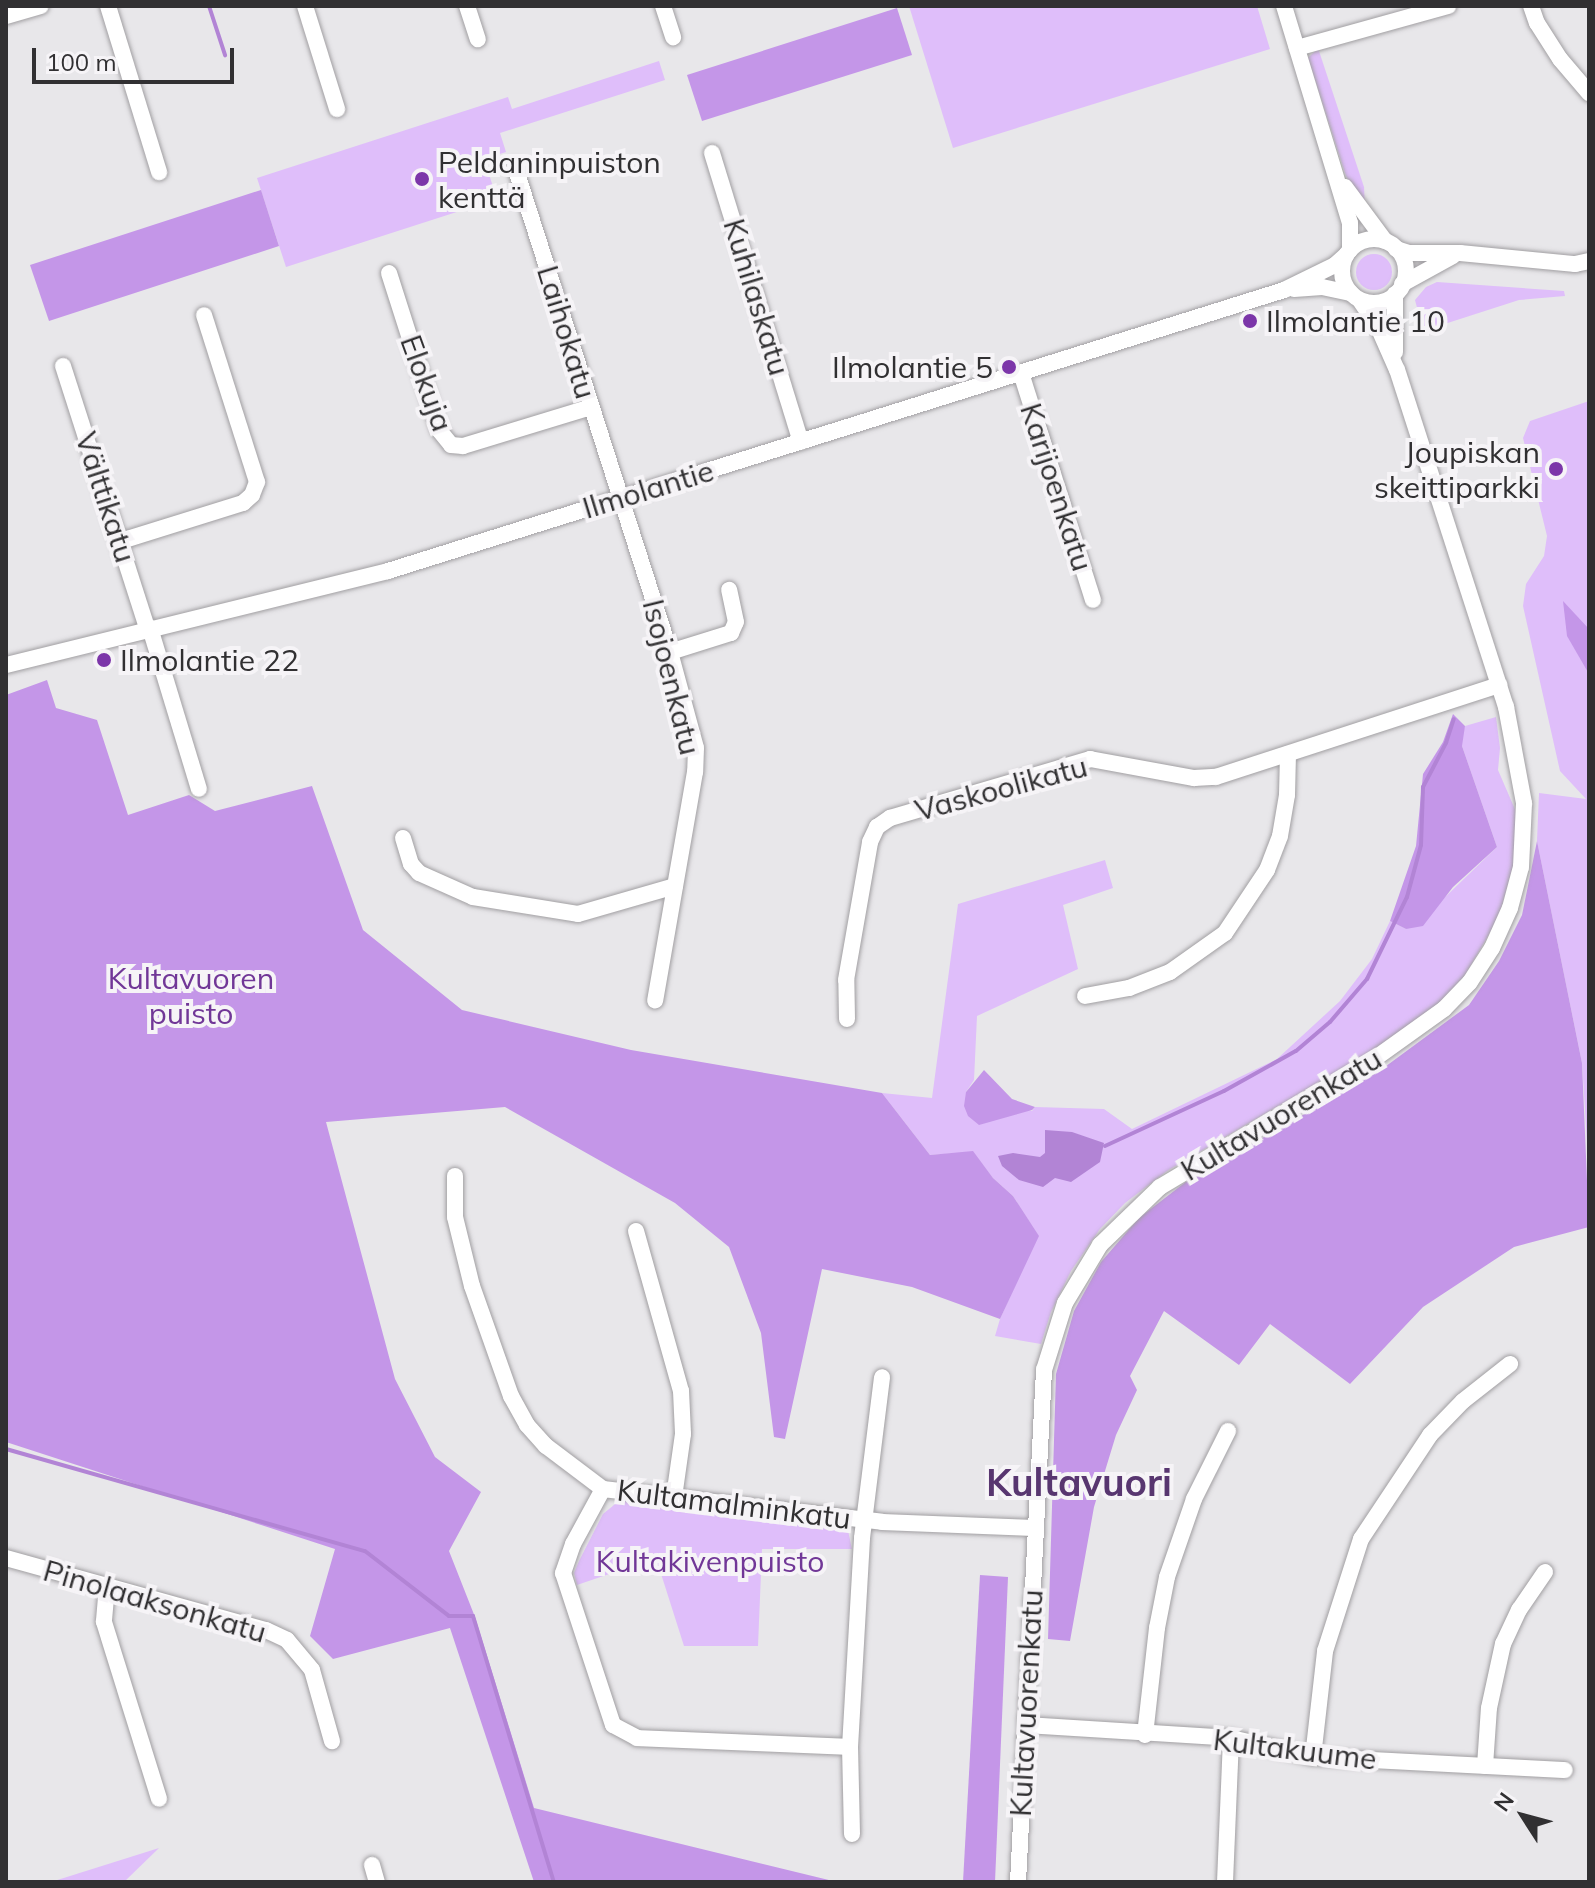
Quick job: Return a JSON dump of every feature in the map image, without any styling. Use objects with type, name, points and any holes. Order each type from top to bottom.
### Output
[{"type":"street","points":[[6,16],[41,6]]},
{"type":"street","points":[[108,6],[159,172]]},
{"type":"street","points":[[305,6],[337,109]]},
{"type":"street","points":[[467,6],[478,39]]},
{"type":"street","points":[[663,6],[673,37]]},
{"type":"street","points":[[1284,6],[1350,223],[1348,253],[1342,275],[1355,297],[1378,303],[1460,253]]},
{"type":"street","points":[[1297,48],[1448,6]]},
{"type":"street","points":[[1531,6],[1537,23],[1560,59],[1589,93]]},
{"type":"street","name":"Kuhilaskatu","points":[[712,153],[801,442]]},
{"type":"street","points":[[1332,165],[1364,217],[1405,265],[1399,289]]},
{"type":"street","name":"Laihokatu","points":[[515,167],[619,498]]},
{"type":"street","points":[[1348,253],[1366,240],[1409,253],[1460,253],[1575,264],[1589,261]]},
{"type":"street","name":"Ilmolantie","points":[[6,665],[148,628],[361,579],[1284,290],[1335,265],[1348,253]]},
{"type":"street","name":"Elokuja","points":[[389,273],[439,430],[451,445],[463,446],[591,407]]},
{"type":"street","name":"Ilmolantie","points":[[1284,290],[1322,287],[1355,297]]},
{"type":"street","name":"Kultavuorenkatu","points":[[1397,370],[1393,322],[1399,289]]},
{"type":"street","name":"Kultavuorenkatu","points":[[1018,1882],[1044,1370],[1051,1339],[1065,1303],[1100,1245],[1160,1187],[1419,1030],[1470,982],[1492,948],[1510,908],[1521,867],[1525,825],[1520,780],[1499,685],[1397,370],[1378,327],[1355,297]]},
{"type":"street","points":[[121,541],[243,503],[252,495],[257,482],[204,315]]},
{"type":"street","name":"Välttikatu","points":[[63,366],[199,789]]},
{"type":"street","name":"Karijoenkatu","points":[[1021,373],[1093,600]]},
{"type":"street","name":"Isojoenkatu","points":[[619,498],[670,652],[696,748],[695,772],[655,1001]]},
{"type":"street","points":[[670,652],[731,633],[736,622],[729,590]]},
{"type":"street","name":"Vaskoolikatu","points":[[847,1019],[846,980],[870,842],[877,827],[890,818],[1090,759],[1194,778],[1216,777],[1499,685]]},
{"type":"street","points":[[1085,996],[1129,988],[1170,972],[1225,933],[1267,870],[1280,836],[1288,754]]},
{"type":"street","points":[[403,838],[411,864],[419,873],[473,897],[578,914],[675,886]]},
{"type":"street","name":"Kultamalminkatu","points":[[455,1176],[455,1217],[472,1286],[511,1396],[527,1425],[546,1446],[603,1489],[863,1520],[1034,1528]]},
{"type":"street","points":[[636,1231],[681,1391],[683,1434],[674,1497]]},
{"type":"street","points":[[1313,1757],[1325,1651],[1361,1539],[1430,1435],[1463,1401],[1510,1364]]},
{"type":"street","points":[[852,1834],[850,1747],[863,1520],[882,1377]]},
{"type":"street","points":[[1145,1735],[1153,1657],[1167,1577],[1194,1499],[1228,1431]]},
{"type":"street","points":[[603,1489],[573,1544],[563,1573],[613,1725],[637,1738],[850,1747]]},
{"type":"street","name":"Pinolaaksonkatu","points":[[6,1558],[266,1630],[287,1640],[312,1670],[332,1741]]},
{"type":"street","points":[[1485,1766],[1494,1675],[1519,1610],[1545,1572]]},
{"type":"street","points":[[107,1586],[104,1622],[159,1799]]},
{"type":"street","name":"Kultakuume","points":[[1026,1725],[1145,1735],[1231,1738],[1313,1757],[1565,1770]]},
{"type":"street","points":[[1225,1882],[1231,1738]]},
{"type":"street","points":[[372,1865],[377,1882]]},
{"type":"green space","points":[[909,6],[1257,6],[1270,49],[953,148]]},
{"type":"green space","points":[[897,8],[912,55],[702,121],[687,75]]},
{"type":"green space","points":[[1318,48],[1364,187],[1365,208],[1346,176],[1308,58]]},
{"type":"green space","points":[[659,61],[665,80],[500,133],[506,152],[484,159],[497,199],[286,267],[257,178],[508,97],[512,109]]},
{"type":"green space","points":[[261,190],[279,246],[49,321],[30,265]]},
{"type":"green space","points":[[1374,254],[1387,259],[1392,272],[1387,285],[1374,290],[1361,285],[1356,272],[1361,259]]},
{"type":"green space","points":[[1437,282],[1564,291],[1565,296],[1519,300],[1429,329],[1422,327],[1415,300],[1426,287]]},
{"type":"green space","points":[[1589,401],[1589,1173],[1582,1063],[1537,841],[1539,793],[1586,799],[1560,771],[1523,606],[1526,584],[1544,556],[1547,536],[1523,438],[1530,421]]},
{"type":"green space","points":[[1563,601],[1589,629],[1589,674],[1567,636]]},
{"type":"green space","name":"Kultavuoren puisto","points":[[47,680],[56,708],[97,720],[128,815],[189,795],[215,811],[312,786],[363,930],[462,1010],[631,1050],[882,1093],[930,1155],[973,1151],[993,1178],[1013,1196],[1039,1236],[1000,1319],[912,1287],[822,1269],[785,1439],[774,1437],[761,1333],[729,1247],[675,1203],[505,1107],[326,1122],[395,1379],[435,1457],[481,1492],[449,1551],[475,1617],[534,1808],[837,1882],[534,1882],[450,1628],[333,1659],[310,1636],[335,1549],[6,1442],[6,695]]},
{"type":"green space","points":[[1453,714],[1465,726],[1462,746],[1497,847],[1453,887],[1423,926],[1406,929],[1390,921],[1416,846],[1423,774],[1443,742]]},
{"type":"green space","points":[[1496,717],[1500,748],[1498,770],[1517,814],[1513,867],[1498,919],[1465,975],[1442,1000],[1396,1037],[1167,1171],[1125,1203],[1100,1229],[1071,1271],[1051,1312],[1041,1344],[995,1336],[1038,1235],[1013,1196],[993,1178],[973,1152],[930,1155],[882,1093],[932,1098],[958,904],[1105,860],[1113,888],[1063,905],[1078,969],[977,1016],[974,1080],[966,1092],[1032,1111],[1035,1107],[1104,1109],[1132,1129],[1277,1059],[1340,1001],[1372,959],[1390,921],[1406,929],[1439,903],[1497,847],[1462,746],[1465,726]]},
{"type":"green space","points":[[1537,841],[1582,1063],[1589,1227],[1514,1247],[1423,1307],[1350,1384],[1270,1324],[1239,1365],[1164,1311],[1130,1376],[1137,1390],[1116,1435],[1094,1507],[1070,1641],[1048,1639],[1056,1374],[1074,1311],[1101,1262],[1139,1218],[1187,1181],[1378,1072],[1469,1005],[1499,961],[1522,915]]},
{"type":"green space","points":[[984,1070],[1012,1099],[1035,1107],[979,1125],[968,1116],[964,1106],[966,1092]]},
{"type":"green space","name":"Kultakivenpuisto","points":[[620,1500],[847,1526],[852,1549],[762,1549],[758,1646],[684,1646],[656,1558],[577,1585],[574,1573],[579,1561],[603,1514]]},
{"type":"green space","points":[[980,1575],[1008,1577],[995,1882],[963,1882]]},
{"type":"green space","points":[[159,1848],[124,1882],[51,1882]]},
{"type":"shaded area","points":[[1045,1130],[1072,1132],[1104,1143],[1100,1162],[1071,1182],[1055,1178],[1043,1187],[1019,1180],[1002,1166],[998,1156],[1013,1153],[1040,1157],[1045,1153]]},
{"type":"waterway","points":[[209,6],[225,55]]},
{"type":"waterway","points":[[1105,1146],[1224,1091],[1296,1051],[1330,1022],[1367,979],[1407,897],[1421,845],[1423,787],[1446,743],[1454,719]]},
{"type":"waterway","points":[[6,1449],[365,1551],[449,1616],[473,1616],[554,1882]]},
{"type":"place","name":"Peldaninpuiston kenttä","points":[[422,179]]},
{"type":"place","name":"Ilmolantie 10","points":[[1250,321]]},
{"type":"place","name":"Ilmolantie 5","points":[[1009,367]]},
{"type":"place","name":"Joupiskan skeittiparkki","points":[[1556,469]]},
{"type":"place","name":"Ilmolantie 22","points":[[104,660]]},
{"type":"district","name":"Kultavuori","points":[[1079,1483]]}]
